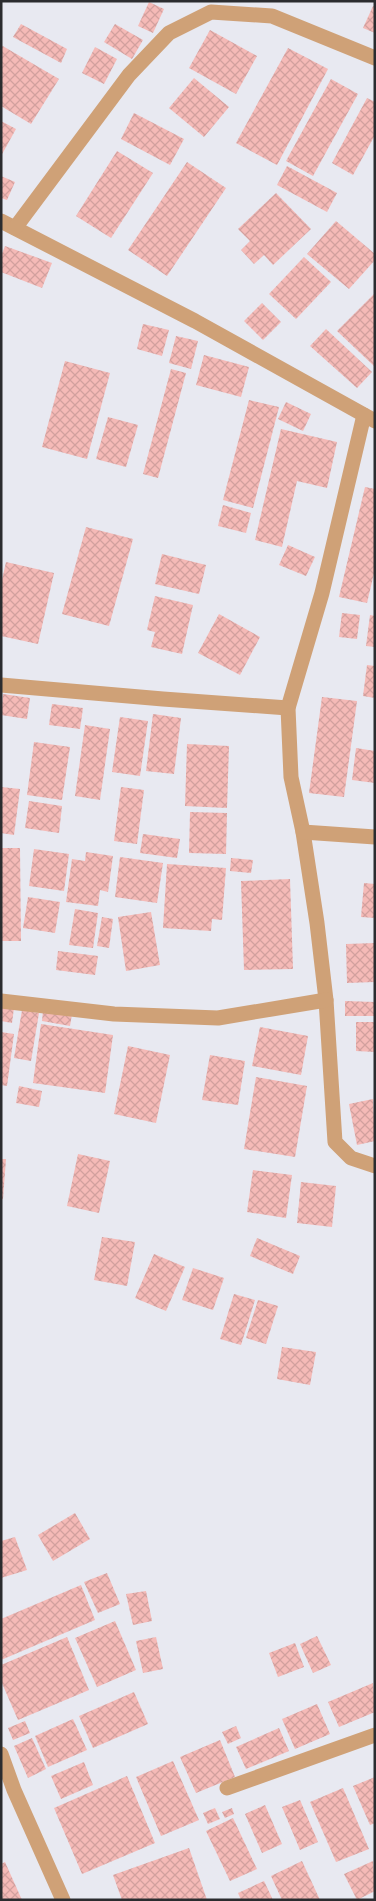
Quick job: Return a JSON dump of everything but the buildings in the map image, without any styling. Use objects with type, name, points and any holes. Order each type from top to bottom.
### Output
[{"type":"street","points":[[15,228],[130,75],[169,33],[212,12],[272,16],[375,58]]},
{"type":"street","points":[[1,221],[195,321],[370,418],[288,708],[290,777],[318,923],[326,1000],[335,1142],[351,1158],[375,1166]]},
{"type":"street","points":[[1,685],[163,700],[288,708]]},
{"type":"street","points":[[302,832],[375,837]]},
{"type":"street","points":[[1,1002],[114,1014],[218,1018],[326,1000]]},
{"type":"street","points":[[228,1788],[375,1735]]},
{"type":"street","points":[[1,1754],[14,1790],[63,1900]]}]
